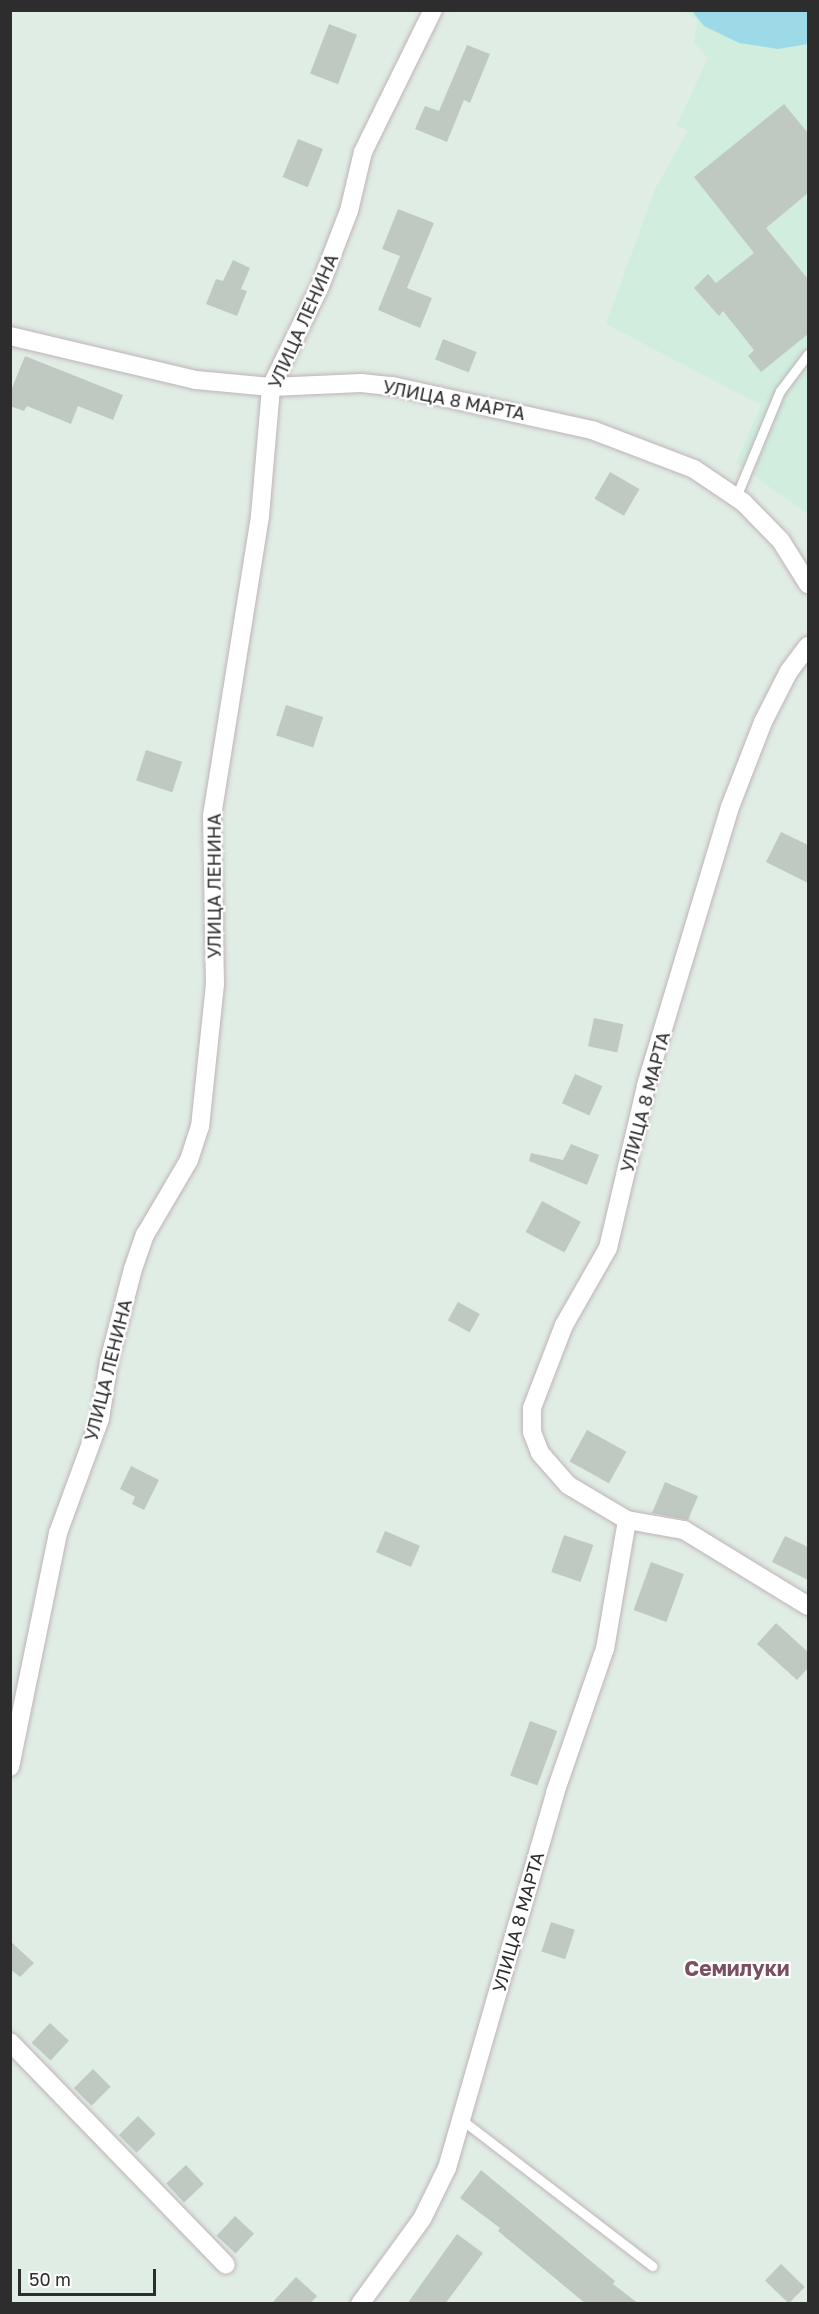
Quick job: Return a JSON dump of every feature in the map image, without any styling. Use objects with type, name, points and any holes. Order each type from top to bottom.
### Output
[{"type":"street","name":"УЛИЦА ЛЕНИНА","points":[[10,1767],[20,1735],[58,1533],[100,1419],[109,1361],[134,1269],[149,1227],[189,1160],[200,1128],[214,985],[212,816],[260,516],[271,387],[324,276],[349,212],[363,152],[433,10]]},
{"type":"street","name":"УЛИЦА 8 МАРТА","points":[[10,336],[196,380],[271,387],[361,383],[392,386],[592,430],[694,469],[736,497],[781,541],[808,584]]},
{"type":"street","name":"УЛИЦА 8 МАРТА","points":[[808,646],[789,671],[763,722],[730,807],[646,1086],[608,1248],[564,1325],[532,1408],[532,1432],[550,1469],[568,1485],[627,1520],[684,1530],[808,1606]]},
{"type":"street","name":"УЛИЦА 8 МАРТА","points":[[360,2304],[422,2219],[447,2168],[555,1792],[605,1649],[627,1520]]},
{"type":"street","points":[[10,2042],[226,2265]]},
{"type":"lane","points":[[736,497],[780,391],[808,354]]},
{"type":"lane","points":[[462,2120],[652,2266]]},
{"type":"shaded area","points":[[683,11],[808,11],[808,514],[736,463],[761,405],[606,324],[655,189],[688,131],[677,125],[708,58],[694,43],[698,20]]},
{"type":"shaded area","points":[[692,11],[808,11],[808,44],[778,49],[739,43],[704,26]]},
{"type":"building","points":[[329,24],[357,35],[338,84],[310,73]]},
{"type":"building","points":[[467,45],[490,54],[470,103],[464,100],[447,142],[415,129],[425,106],[439,111]]},
{"type":"building","points":[[784,104],[808,133],[808,193],[766,228],[808,279],[808,334],[761,372],[748,356],[754,350],[723,311],[719,316],[694,288],[708,274],[716,283],[754,253],[694,177]]},
{"type":"building","points":[[298,139],[323,149],[308,187],[283,177]]},
{"type":"building","points":[[398,209],[434,223],[407,288],[432,298],[420,328],[378,310],[400,256],[382,249]]},
{"type":"building","points":[[233,260],[250,268],[241,289],[247,291],[237,316],[206,304],[216,279],[223,281]]},
{"type":"building","points":[[443,339],[477,352],[469,372],[435,360]]},
{"type":"building","points":[[25,356],[123,395],[113,420],[78,406],[71,424],[27,406],[24,411],[10,406],[10,393]]},
{"type":"building","points":[[610,472],[639,489],[624,516],[594,499]]},
{"type":"building","points":[[286,705],[323,717],[313,747],[276,735]]},
{"type":"building","points":[[146,750],[182,762],[172,792],[136,780]]},
{"type":"building","points":[[781,832],[808,845],[808,883],[766,862]]},
{"type":"building","points":[[594,1018],[623,1024],[617,1053],[588,1046]]},
{"type":"building","points":[[575,1074],[602,1086],[589,1115],[562,1103]]},
{"type":"building","points":[[571,1144],[599,1155],[587,1185],[529,1161],[531,1153],[563,1160]]},
{"type":"building","points":[[542,1201],[581,1222],[564,1253],[526,1232]]},
{"type":"building","points":[[458,1302],[480,1314],[470,1332],[448,1320]]},
{"type":"building","points":[[587,1430],[626,1452],[609,1483],[570,1461]]},
{"type":"building","points":[[131,1466],[159,1480],[144,1510],[132,1504],[135,1497],[120,1489]]},
{"type":"building","points":[[665,1482],[698,1496],[688,1520],[652,1513]]},
{"type":"building","points":[[385,1531],[420,1546],[411,1567],[376,1552]]},
{"type":"building","points":[[564,1535],[593,1545],[581,1582],[551,1572]]},
{"type":"building","points":[[785,1536],[808,1547],[808,1580],[772,1562]]},
{"type":"building","points":[[651,1562],[684,1574],[666,1622],[634,1610]]},
{"type":"building","points":[[776,1623],[808,1652],[808,1668],[797,1680],[757,1644]]},
{"type":"building","points":[[530,1721],[557,1731],[537,1785],[510,1776]]},
{"type":"building","points":[[551,1922],[575,1930],[565,1959],[541,1951]]},
{"type":"building","points":[[10,1941],[34,1963],[20,1977],[10,1969]]},
{"type":"building","points":[[50,2023],[69,2041],[51,2060],[32,2043]]},
{"type":"building","points":[[93,2069],[111,2087],[92,2106],[74,2088]]},
{"type":"building","points":[[138,2116],[156,2134],[137,2153],[119,2135]]},
{"type":"building","points":[[186,2165],[204,2184],[184,2202],[166,2183]]},
{"type":"building","points":[[481,2170],[615,2281],[613,2284],[639,2304],[586,2304],[498,2231],[500,2228],[460,2198]]},
{"type":"building","points":[[235,2216],[254,2234],[236,2253],[217,2236]]},
{"type":"building","points":[[457,2234],[483,2253],[445,2304],[407,2304]]},
{"type":"building","points":[[781,2264],[805,2287],[789,2303],[765,2281]]},
{"type":"building","points":[[296,2277],[317,2296],[310,2304],[271,2304]]},
{"type":"district","name":"Семилуки","points":[[737,1968]]}]
